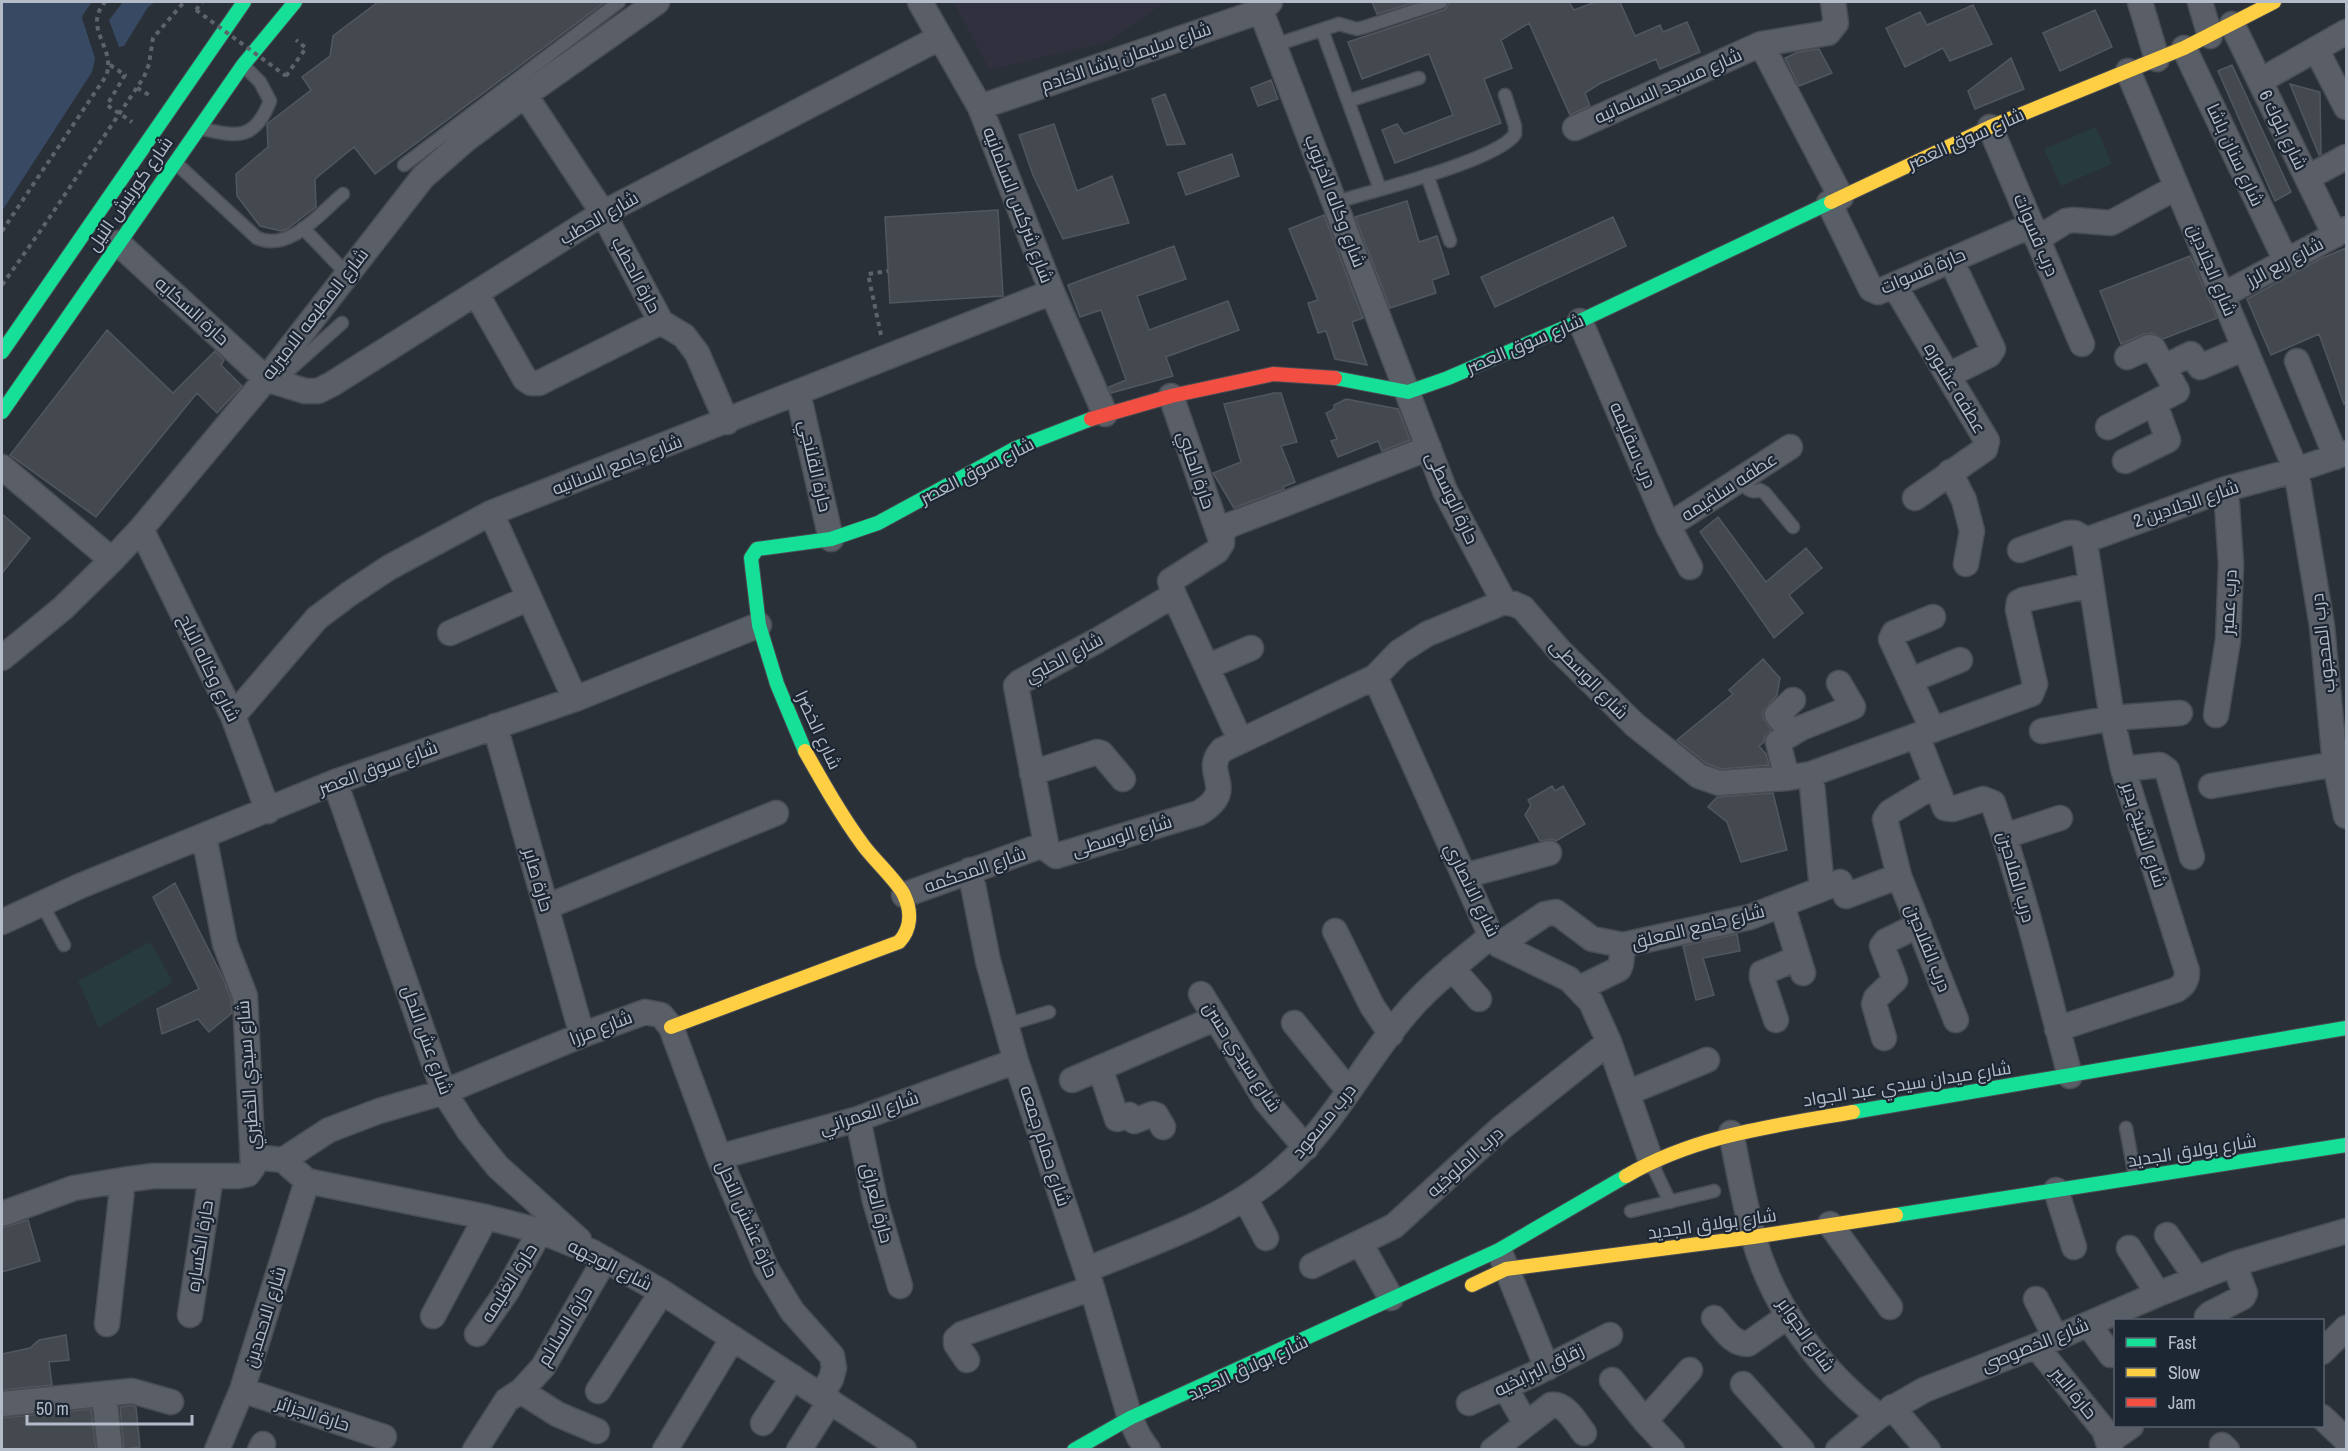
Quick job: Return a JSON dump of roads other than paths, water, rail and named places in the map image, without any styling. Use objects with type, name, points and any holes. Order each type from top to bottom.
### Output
[{"type":"main road","name":"شارع كورنيش النيل","points":[[2,352],[244,2]]},
{"type":"main road","name":"شارع كورنيش النيل","points":[[2,412],[243,64],[295,2]]},
{"type":"main road","name":"شارع سوق العصر","points":[[751,558],[754,551],[760,548],[831,539],[878,523],[1016,448],[1105,414],[1171,396],[1273,374],[1335,378],[1408,392],[1448,378],[1580,321],[1990,127],[2184,48],[2274,2]]},
{"type":"main road","name":"شارع الخضرا","points":[[751,558],[759,625],[777,684],[805,750],[830,796],[864,847],[904,895]]},
{"type":"main road","points":[[671,1028],[898,942],[906,934],[910,925],[904,895]]},
{"type":"main road","name":"شارع ميدان سيدي عبد الجواد","points":[[1503,1260],[1651,1161],[1731,1133],[2346,1028]]},
{"type":"main road","name":"شارع بولاق الجديد","points":[[1074,1449],[1138,1436],[1391,1298],[1503,1260],[1753,1237],[2346,1145]]},
{"type":"main road","name":"شارع بولاق الجديد","points":[[1463,1289],[1503,1260]]},
{"type":"street","name":"شارع المطبعه الاميريه","points":[[2,658],[63,608],[112,560],[271,380],[347,274],[423,177],[464,141],[525,95],[657,2]]},
{"type":"street","name":"شارع شركس السلمانيه","points":[[920,2],[980,107],[1052,292],[1105,414]]},
{"type":"street","name":"شارع مسجد السلمانيه","points":[[1575,128],[1761,44],[1828,33],[1836,23],[1833,2]]},
{"type":"street","points":[[2140,2],[2157,59]]},
{"type":"street","points":[[2200,2],[2210,36]]},
{"type":"street","name":"شارع وكاله الخرنوب","points":[[1265,6],[1275,45],[1408,392]]},
{"type":"street","name":"شارع سليمان باشا الخادم","points":[[980,107],[1265,6]]},
{"type":"street","name":"شارع بلوك 6","points":[[2232,24],[2307,178],[2341,232]]},
{"type":"street","points":[[2260,81],[2346,32]]},
{"type":"street","name":"شارع الحطب","points":[[271,380],[305,391],[318,391],[332,384],[603,213],[939,38]]},
{"type":"street","points":[[1761,44],[1835,200]]},
{"type":"street","name":"شارع سنان باشا","points":[[2184,48],[2286,261]]},
{"type":"street","points":[[2316,49],[2346,107]]},
{"type":"street","name":"شارع الجلادين","points":[[2128,71],[2296,470]]},
{"type":"street","name":"حارة الحطب","points":[[525,95],[603,213],[661,322],[684,336],[690,343],[727,422]]},
{"type":"street","name":"درب قسوات","points":[[1990,127],[2082,344]]},
{"type":"street","points":[[2307,178],[2346,157]]},
{"type":"street","name":"حارة قسوات","points":[[1835,200],[1871,290],[1878,292],[1951,260],[2066,221],[2111,222],[2177,187]]},
{"type":"street","name":"شارع ربع الرز","points":[[2223,295],[2341,232]]},
{"type":"street","name":"حارة السكايه","points":[[118,243],[271,380]]},
{"type":"street","points":[[1949,375],[1989,355],[1993,349],[1951,260]]},
{"type":"street","name":"عطفه عشوره","points":[[1894,285],[1987,441],[1985,449],[1915,498]]},
{"type":"street","name":"شارع جامع السنانيه","points":[[233,716],[317,618],[390,567],[491,513],[727,422],[1052,292]]},
{"type":"street","points":[[476,293],[525,379],[531,383],[539,383],[661,322]]},
{"type":"street","name":"درب سقليمه","points":[[1580,321],[1668,526],[1690,567]]},
{"type":"street","points":[[2108,427],[2177,391],[2151,347],[2127,357]]},
{"type":"street","points":[[2164,367],[2190,354],[2200,367],[2245,348]]},
{"type":"street","points":[[2297,361],[2341,455]]},
{"type":"street","name":"حارة الوسطى","points":[[1408,392],[1445,491],[1504,602]]},
{"type":"street","name":"حارة القلنجي","points":[[798,393],[831,539]]},
{"type":"street","name":"حارة الحلبي","points":[[1171,396],[1222,543]]},
{"type":"street","points":[[2125,461],[2168,440],[2155,404]]},
{"type":"street","name":"عطفه سلقيمه","points":[[1668,526],[1790,447]]},
{"type":"street","points":[[1240,740],[1174,595],[1170,584],[1171,579],[1214,554],[1222,543],[1222,532],[1230,525],[1429,448]]},
{"type":"street","name":"شارع الجلادين 2","points":[[2086,545],[2226,489],[2341,455]]},
{"type":"street","points":[[2,467],[112,560]]},
{"type":"street","name":"درب المحجوب","points":[[2296,470],[2319,605],[2337,680],[2338,757],[2346,816]]},
{"type":"street","points":[[1950,472],[1964,500],[1972,531],[1966,564]]},
{"type":"street","name":"درب عمير","points":[[2216,715],[2228,640],[2231,575],[2226,489]]},
{"type":"street","points":[[491,513],[575,699]]},
{"type":"street","name":"شارع وكاله البلح","points":[[141,528],[233,716],[268,811]]},
{"type":"street","points":[[2020,550],[2068,533],[2075,533],[2086,545]]},
{"type":"street","name":"شارع الشيخ بدير","points":[[2057,1029],[2176,990],[2183,986],[2187,978],[2187,971],[2123,769],[2112,718],[2090,585],[2086,545]]},
{"type":"street","name":"شارع الوسطى","points":[[1051,850],[1199,813],[1211,806],[1217,798],[1220,786],[1214,765],[1215,757],[1222,750],[1375,677],[1399,652],[1427,634],[1504,602],[1523,608],[1560,651],[1635,725],[1699,776],[1719,783],[1811,774],[2031,694],[2035,684],[2018,610],[2019,602],[2090,585]]},
{"type":"street","name":"شارع الحلبي","points":[[1051,850],[1015,691],[1017,684],[1174,595]]},
{"type":"street","points":[[450,633],[529,598]]},
{"type":"street","name":"درب الملاحين","points":[[1933,617],[1892,635],[1892,639],[1911,681],[1925,733],[1935,785],[1943,805],[1949,809],[1983,799],[1990,801],[2005,836],[2070,1076]]},
{"type":"street","name":"شارع سوق العصر","points":[[2,922],[335,782],[575,699],[759,625]]},
{"type":"street","points":[[1207,667],[1251,648]]},
{"type":"street","points":[[1911,681],[1960,660]]},
{"type":"street","name":"شارع الانصاري","points":[[1375,677],[1495,941],[1558,973],[1580,988],[1591,1002],[1609,1042],[1651,1161]]},
{"type":"street","points":[[1787,778],[1778,743],[1792,733],[1853,707],[1839,683]]},
{"type":"street","points":[[1792,733],[1777,715],[1793,700]]},
{"type":"street","points":[[2042,731],[2112,718],[2180,712]]},
{"type":"street","name":"حارة صابر","points":[[495,726],[582,1035]]},
{"type":"street","points":[[1032,773],[1097,752],[1101,753],[1123,779]]},
{"type":"street","points":[[2211,786],[2338,757]]},
{"type":"street","points":[[2123,769],[2160,765],[2167,770],[2192,858]]},
{"type":"street","points":[[1811,774],[1822,889]]},
{"type":"street","name":"شارع عش النحل","points":[[335,782],[444,1092],[469,1131],[498,1167],[598,1256]]},
{"type":"street","name":"درب الفلاحين","points":[[1935,785],[1886,816],[1885,822],[1899,876],[1956,1020]]},
{"type":"street","points":[[546,907],[776,813]]},
{"type":"street","points":[[2005,836],[2060,818]]},
{"type":"street","name":"شارع سيدي الخطيري","points":[[2,1214],[74,1188],[153,1176],[248,1174],[253,1167],[245,996],[225,944],[204,836]]},
{"type":"street","name":"شارع المحكمه","points":[[904,895],[970,870],[1051,850]]},
{"type":"street","points":[[1464,876],[1549,853]]},
{"type":"street","name":"شارع حمام جمعه","points":[[970,870],[988,961],[1016,1061],[1089,1279],[1138,1436]]},
{"type":"street","name":"شارع جامع المعلق","points":[[1495,941],[1552,912],[1559,914],[1592,939],[1623,945],[1750,917],[1840,882],[1846,896],[1899,876]]},
{"type":"street","points":[[1776,1020],[1762,973],[1801,966],[1782,905]]},
{"type":"street","points":[[1884,1038],[1874,1004],[1876,998],[1895,980],[1882,946],[1886,941],[1919,925]]},
{"type":"street","points":[[1335,931],[1372,1006],[1391,1034]]},
{"type":"street","name":"درب مسعود","points":[[967,1360],[956,1344],[956,1339],[962,1334],[1089,1279],[1245,1198],[1282,1170],[1306,1148],[1419,999],[1452,968],[1495,941]]},
{"type":"street","points":[[1580,988],[1619,969],[1623,945]]},
{"type":"street","points":[[1452,968],[1479,999]]},
{"type":"street","name":"شارع سيدي حسن","points":[[1201,994],[1266,1101],[1306,1148]]},
{"type":"street","name":"شارع مزرا","points":[[283,1160],[329,1130],[379,1111],[444,1092],[582,1035],[645,1012],[661,1015],[671,1028]]},
{"type":"street","points":[[1072,1080],[1216,1018]]},
{"type":"street","points":[[1294,1023],[1349,1091]]},
{"type":"street","name":"حارة عشش النحل","points":[[671,1028],[719,1157],[766,1268],[792,1311],[832,1356],[834,1368],[825,1398],[799,1449]]},
{"type":"street","name":"درب الملوخيه","points":[[1312,1266],[1394,1226],[1500,1128],[1609,1042]]},
{"type":"street","points":[[1627,1093],[1707,1060]]},
{"type":"street","name":"شارع العمراني","points":[[719,1157],[858,1119],[1016,1061]]},
{"type":"street","points":[[1100,1068],[1117,1119],[1129,1115],[1134,1121],[1153,1114],[1163,1127]]},
{"type":"street","name":"حارة العراق","points":[[858,1119],[875,1200],[900,1286]]},
{"type":"street","name":"شارع الجوابر","points":[[1731,1133],[1753,1237],[1768,1278],[1788,1316],[1829,1370],[1854,1397],[1886,1412],[1928,1449]]},
{"type":"street","points":[[254,1157],[283,1160]]},
{"type":"street","name":"شارع الوجهه","points":[[283,1160],[307,1181],[486,1218],[540,1232],[598,1256],[662,1292],[825,1398],[880,1443],[904,1449]]},
{"type":"street","name":"حارة الكساره","points":[[190,1315],[211,1176]]},
{"type":"street","points":[[106,1324],[123,1180]]},
{"type":"street","name":"شارع الاحمدين","points":[[217,1449],[242,1390],[307,1181]]},
{"type":"street","points":[[2056,1190],[2074,1247]]},
{"type":"street","points":[[1245,1198],[1266,1238]]},
{"type":"street","points":[[433,1316],[486,1218]]},
{"type":"street","points":[[1830,1224],[1890,1307]]},
{"type":"street","name":"شارع الخصوصى","points":[[1851,1445],[1886,1412],[1924,1390],[2234,1264],[2346,1230]]},
{"type":"street","name":"حارة الغليمه","points":[[477,1334],[507,1291],[540,1232]]},
{"type":"street","points":[[2167,1235],[2197,1279]]},
{"type":"street","points":[[1360,1243],[1391,1298]]},
{"type":"street","points":[[2129,1248],[2157,1294]]},
{"type":"street","name":"حارة السلالم","points":[[475,1449],[507,1400],[521,1391],[543,1367],[598,1256]]},
{"type":"street","points":[[1503,1260],[1547,1368]]},
{"type":"street","points":[[2208,1319],[2210,1314],[2245,1293],[2234,1264]]},
{"type":"street","points":[[598,1391],[662,1292]]},
{"type":"street","name":"حارة البير","points":[[2036,1299],[2046,1342],[2104,1430],[2109,1445],[2129,1427]]},
{"type":"street","points":[[1714,1318],[1733,1340],[1740,1344],[1748,1344],[1788,1316]]},
{"type":"street","points":[[2088,1324],[2111,1355]]},
{"type":"street","points":[[2324,1350],[2346,1328]]},
{"type":"street","name":"زقاق البرابخيه","points":[[1469,1403],[1547,1368],[1610,1335]]},
{"type":"street","points":[[665,1449],[733,1338]]},
{"type":"street","points":[[1645,1421],[1690,1370]]},
{"type":"street","points":[[763,1423],[793,1377]]},
{"type":"street","points":[[1612,1380],[1645,1421],[1672,1449]]},
{"type":"street","points":[[1743,1384],[1802,1449]]},
{"type":"street","points":[[1505,1387],[1526,1424]]},
{"type":"street","name":"حارة الجزائر","points":[[242,1390],[384,1437]]},
{"type":"street","points":[[2,1404],[132,1391],[171,1402]]},
{"type":"street","points":[[521,1391],[557,1414],[597,1431]]},
{"type":"street","points":[[104,1395],[110,1449]]},
{"type":"street","points":[[1500,1447],[1526,1424],[1551,1405],[1556,1404],[1563,1408],[1584,1433]]},
{"type":"street","points":[[2324,1419],[2346,1440]]},
{"type":"lane","points":[[404,165],[619,2]]},
{"type":"lane","points":[[1275,45],[1338,24],[1357,29],[1365,27],[1441,2]]},
{"type":"lane","points":[[1322,30],[1380,189]]},
{"type":"lane","points":[[198,128],[237,135],[254,127],[265,114],[270,101],[267,91],[243,64]]},
{"type":"lane","points":[[1348,101],[1419,78]]},
{"type":"lane","points":[[1335,202],[1427,176],[1455,166],[1512,139],[1515,126],[1504,95]]},
{"type":"lane","points":[[175,162],[257,238],[269,243],[293,236],[343,194]]},
{"type":"lane","points":[[1427,176],[1450,241]]},
{"type":"lane","points":[[303,228],[347,274]]},
{"type":"lane","points":[[271,380],[342,323]]},
{"type":"lane","points":[[1741,479],[1749,491],[1763,491],[1793,527]]},
{"type":"lane","points":[[42,904],[64,945]]},
{"type":"lane","points":[[1006,1025],[1049,1012]]},
{"type":"lane","points":[[2126,1128],[2135,1178]]},
{"type":"lane","points":[[1651,1161],[1670,1202]]},
{"type":"lane","points":[[1631,1211],[1714,1191]]},
{"type":"water","points":[[2,2],[92,2],[82,18],[95,58],[92,72],[2,211]]},
{"type":"water","points":[[123,2],[155,2],[148,7],[124,46],[119,47],[109,20]]}]
